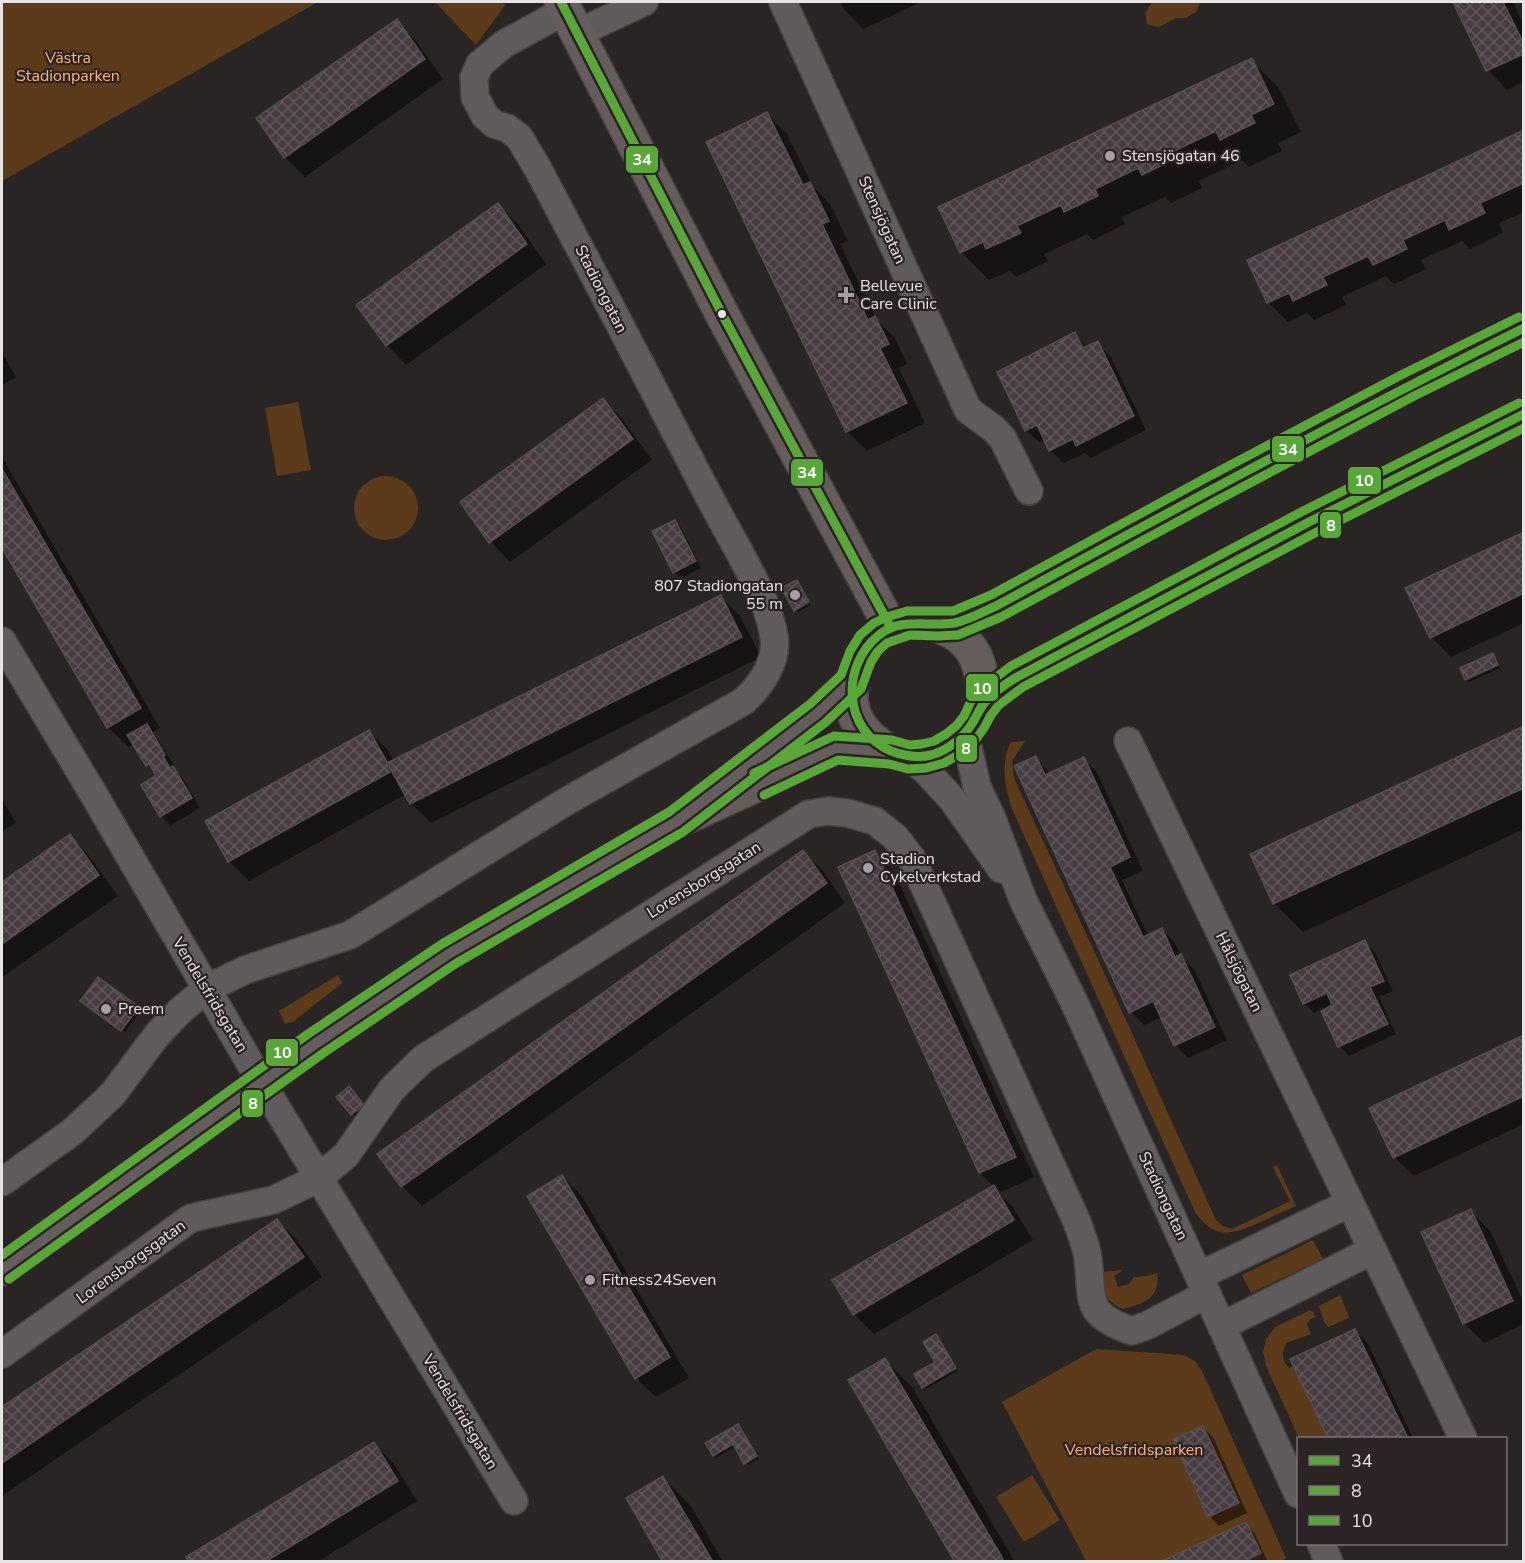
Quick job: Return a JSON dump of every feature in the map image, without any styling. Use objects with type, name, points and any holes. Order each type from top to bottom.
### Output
[{"type":"main road","points":[[568,15],[722,314],[891,628]]},
{"type":"main road","points":[[900,754],[876,744],[864,731],[855,716],[851,700],[851,682],[860,657],[869,643],[880,633],[909,623],[955,623],[996,606],[1220,484],[1524,328]]},
{"type":"main road","points":[[2,1269],[317,1042],[449,954],[676,822],[836,748],[924,756],[939,752],[953,744],[991,696],[1017,677],[1309,522],[1524,414]]},
{"type":"main road","points":[[936,624],[958,636],[972,651],[981,670],[983,690],[973,721]]},
{"type":"main road","points":[[676,822],[818,714],[851,682]]},
{"type":"street","points":[[568,15],[644,2]]},
{"type":"street","name":"Stensjögatan","points":[[783,2],[968,410],[994,429],[1002,439],[1029,491]]},
{"type":"street","name":"Stadiongatan","points":[[206,989],[245,970],[350,935],[567,801],[744,701],[761,682],[774,654],[775,639],[760,591],[538,169],[519,137],[507,128],[494,124],[485,116],[475,97],[474,77],[480,64],[504,44],[568,15]]},
{"type":"street","name":"Vendelsfridsgatan","points":[[2,641],[261,1082],[514,1502]]},
{"type":"street","name":"Stadiongatan","points":[[973,721],[977,787],[991,816],[1023,900],[1074,1002],[1297,1490]]},
{"type":"street","name":"Hålsjögatan","points":[[1128,741],[1463,1437]]},
{"type":"street","name":"Stadiongatan","points":[[900,754],[926,771],[952,799],[1023,900]]},
{"type":"street","name":"Lorensborgsgatan","points":[[2,1354],[191,1218],[273,1200],[319,1178],[346,1155],[392,1089],[423,1059],[809,813],[828,811],[847,813],[875,821],[895,837],[912,859],[1077,1222],[1088,1256],[1094,1306],[1103,1317],[1116,1326],[1132,1331],[1148,1325],[1203,1285]]},
{"type":"street","points":[[2,1182],[72,1132],[112,1095],[157,1035],[206,989]]},
{"type":"street","points":[[1203,1285],[1350,1203]]},
{"type":"street","points":[[1222,1326],[1373,1251]]},
{"type":"street","points":[[1321,1545],[1329,1562]]},
{"type":"green space","name":"Västra Stadionparken","points":[[2,2],[318,2],[2,181]]},
{"type":"green space","points":[[435,2],[502,2],[505,5],[476,45]]},
{"type":"green space","points":[[1152,2],[1200,2],[1197,11],[1186,18],[1176,18],[1159,27],[1147,24],[1145,13]]},
{"type":"green space","points":[[298,402],[311,470],[277,476],[265,408]]},
{"type":"green space","points":[[380,476],[392,476],[409,485],[416,496],[418,508],[416,520],[409,531],[392,540],[380,540],[368,535],[359,526],[354,514],[354,502],[359,490],[368,481]]},
{"type":"green space","points":[[1025,741],[1012,761],[1014,778],[1216,1220],[1232,1229],[1290,1201],[1273,1167],[1277,1165],[1296,1206],[1234,1232],[1218,1231],[1210,1227],[1195,1212],[1012,809],[1006,784],[1006,758],[1011,742]]},
{"type":"green space","points":[[338,975],[342,983],[293,1022],[285,1024],[279,1011]]},
{"type":"green space","points":[[1313,1240],[1323,1259],[1251,1293],[1242,1275]]},
{"type":"green space","points":[[1123,1270],[1114,1276],[1118,1287],[1129,1284],[1134,1277],[1157,1273],[1158,1282],[1153,1294],[1144,1302],[1123,1309],[1108,1299],[1101,1272]]},
{"type":"green space","points":[[1340,1295],[1349,1317],[1328,1327],[1319,1306]]},
{"type":"green space","points":[[1310,1310],[1316,1317],[1310,1319],[1307,1324],[1311,1334],[1286,1343],[1283,1359],[1289,1368],[1299,1363],[1332,1437],[1299,1437],[1266,1366],[1263,1352],[1266,1339],[1275,1327]]},
{"type":"green space","name":"Vendelsfridsparken","points":[[1096,1349],[1184,1355],[1195,1361],[1202,1371],[1286,1558],[1281,1562],[1086,1561],[1002,1402]]},
{"type":"green space","points":[[1032,1475],[1060,1520],[1024,1542],[996,1497]]},
{"type":"building","points":[[1453,2],[1503,2],[1524,44],[1524,54],[1486,71]]},
{"type":"building","points":[[397,19],[425,59],[284,158],[256,118]]},
{"type":"building","name":"Stensjögatan 46","points":[[1252,58],[1274,104],[1251,115],[1255,123],[1220,140],[1216,131],[1172,152],[1175,159],[1142,175],[1138,168],[1095,189],[1098,196],[1064,212],[1061,205],[1017,226],[1021,233],[986,249],[983,242],[960,253],[938,207]]},
{"type":"building","points":[[767,112],[803,185],[810,182],[829,221],[822,224],[868,320],[875,316],[889,344],[880,348],[907,403],[846,432],[706,142]]},
{"type":"building","points":[[1524,130],[1524,183],[1480,203],[1485,213],[1449,230],[1445,220],[1403,240],[1407,249],[1373,265],[1368,256],[1323,277],[1327,285],[1293,301],[1289,293],[1267,303],[1247,260]]},
{"type":"building","points":[[498,203],[527,244],[386,346],[356,305]]},
{"type":"building","points":[[1075,332],[1083,348],[1098,341],[1134,416],[1076,446],[1073,439],[1049,451],[1037,425],[1025,431],[997,372]]},
{"type":"building","points":[[603,398],[633,439],[489,543],[460,502]]},
{"type":"building","points":[[2,469],[141,708],[107,728],[2,548]]},
{"type":"building","points":[[675,520],[696,561],[673,573],[652,531]]},
{"type":"building","points":[[1524,532],[1524,593],[1430,638],[1405,588]]},
{"type":"building","name":"807 Stadiongatan 55 m","points":[[797,580],[809,602],[794,611],[781,588]]},
{"type":"building","points":[[721,595],[742,637],[410,804],[387,763]]},
{"type":"building","points":[[1493,653],[1498,665],[1465,680],[1460,668]]},
{"type":"building","points":[[147,724],[170,768],[173,766],[192,798],[160,817],[141,785],[156,775],[149,764],[146,766],[127,735]]},
{"type":"building","points":[[1524,726],[1524,788],[1273,904],[1250,854]]},
{"type":"building","points":[[369,730],[392,771],[228,862],[205,821]]},
{"type":"building","points":[[1036,756],[1045,775],[1084,757],[1130,857],[1110,867],[1143,937],[1162,928],[1175,957],[1181,954],[1215,1027],[1174,1046],[1153,1001],[1129,1013],[1014,766]]},
{"type":"building","points":[[70,834],[99,875],[2,944],[2,882]]},
{"type":"building","points":[[803,850],[827,883],[401,1187],[377,1154]]},
{"type":"building","points":[[875,850],[1016,1157],[979,1173],[838,867]]},
{"type":"building","points":[[1365,940],[1384,981],[1370,987],[1388,1024],[1338,1047],[1321,1011],[1332,1005],[1327,993],[1303,1004],[1290,975]]},
{"type":"building","points":[[98,977],[139,1007],[121,1031],[80,1001]]},
{"type":"building","points":[[1524,1035],[1524,1096],[1393,1158],[1369,1108]]},
{"type":"building","points":[[349,1086],[364,1105],[351,1115],[336,1097]]},
{"type":"building","points":[[562,1175],[670,1357],[635,1379],[527,1196]]},
{"type":"building","points":[[994,1185],[1014,1220],[853,1315],[832,1280]]},
{"type":"building","points":[[1471,1209],[1513,1301],[1463,1324],[1421,1232]]},
{"type":"building","points":[[277,1219],[304,1257],[2,1463],[2,1407]]},
{"type":"building","points":[[1355,1329],[1408,1437],[1328,1437],[1290,1359]]},
{"type":"building","points":[[936,1334],[956,1368],[922,1388],[914,1374],[935,1362],[923,1342]]},
{"type":"building","points":[[885,1358],[1003,1559],[998,1562],[955,1562],[848,1380]]},
{"type":"building","points":[[738,1424],[757,1456],[744,1464],[733,1444],[713,1456],[705,1443]]},
{"type":"building","points":[[1203,1426],[1239,1503],[1208,1517],[1173,1439]]},
{"type":"building","points":[[374,1442],[398,1481],[265,1562],[189,1562],[186,1557]]},
{"type":"building","points":[[663,1476],[713,1562],[663,1562],[626,1498]]},
{"type":"building","points":[[1246,1522],[1261,1553],[1243,1562],[1160,1562]]},
{"type":"transit line","name":"34","points":[[561,2],[722,314],[891,628]]},
{"type":"transit line","name":"10","points":[[2,1255],[308,1034],[442,944],[669,812],[810,704],[841,675],[850,651],[860,635],[874,623],[907,611],[953,611],[991,595],[1405,373],[1519,317]]},
{"type":"transit line","name":"34","points":[[1524,328],[1324,430],[996,606],[954,623],[905,624],[887,629],[866,648],[858,663],[853,680],[852,697],[856,714],[863,729],[875,742],[891,751],[916,756],[938,753],[961,738],[985,702],[1017,677],[1309,522],[1524,414]]},
{"type":"transit line","name":"8","points":[[9,1279],[322,1054],[455,964],[683,832],[826,722],[861,689],[871,662],[887,643],[910,635],[958,635],[1001,617],[1416,395],[1524,342]]},
{"type":"transit line","name":"10","points":[[754,773],[834,736],[892,740],[910,745],[934,741],[956,726],[971,701],[983,687],[1011,666],[1303,511],[1519,403]]},
{"type":"transit line","name":"8","points":[[764,795],[838,760],[889,764],[908,769],[926,768],[944,763],[960,754],[974,742],[999,705],[1023,687],[1315,533],[1524,428]]},
{"type":"place","name":"Stensjögatan 46","points":[[1110,156]]},
{"type":"place","name":"Bellevue Care Clinic","points":[[846,295]]},
{"type":"place","name":"807 Stadiongatan 55 m","points":[[795,595]]},
{"type":"place","name":"Stadion Cykelverkstad","points":[[868,868]]},
{"type":"place","name":"Preem","points":[[106,1009]]},
{"type":"place","name":"Fitness24Seven","points":[[590,1280]]}]
